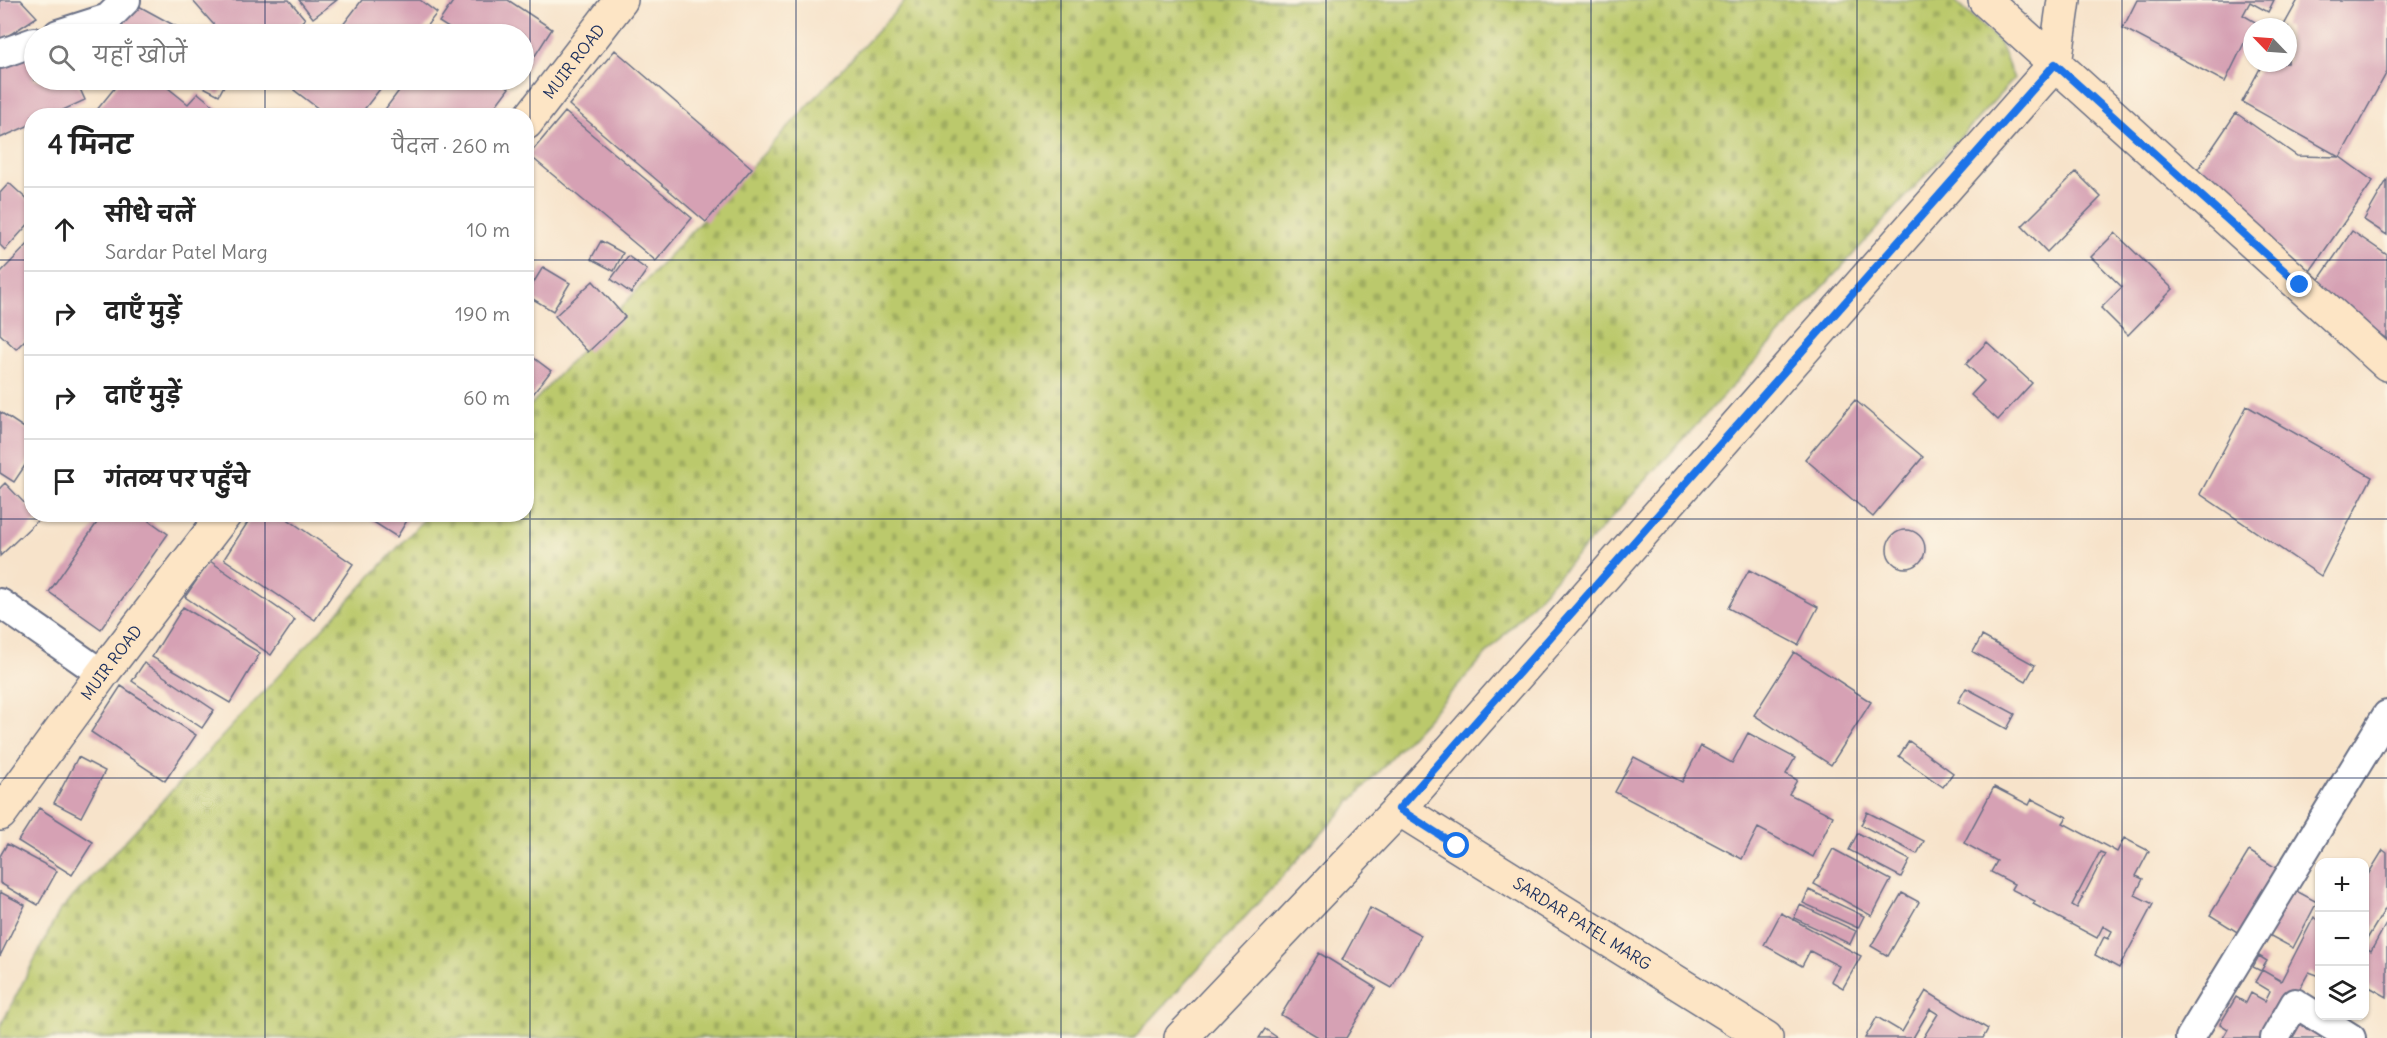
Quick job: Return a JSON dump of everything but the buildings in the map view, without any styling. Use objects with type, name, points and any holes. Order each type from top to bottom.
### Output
[{"type":"street","points":[[89,24],[108,18],[126,0]]},
{"type":"street","name":"MUIR ROAD","points":[[534,113],[621,0]]},
{"type":"street","points":[[1985,0],[2387,364]]},
{"type":"street","points":[[1181,1038],[1399,809],[2055,64],[2064,0]]},
{"type":"street","points":[[0,54],[24,46]]},
{"type":"street","name":"MUIR ROAD","points":[[0,814],[102,674],[219,522]]},
{"type":"street","points":[[0,603],[102,674]]},
{"type":"street","points":[[2190,1038],[2387,715]]},
{"type":"street","name":"SARDAR PATEL MARG","points":[[1399,809],[1766,1038]]},
{"type":"street","points":[[2275,1038],[2295,1003],[2351,1038]]},
{"type":"green space","points":[[906,0],[1954,0],[1999,42],[2014,79],[1134,1038],[0,1038],[0,1027],[59,912],[421,522],[534,522],[534,401]]},
{"type":"route","points":[[1457,846],[1399,809],[2055,64],[2300,285]]}]
